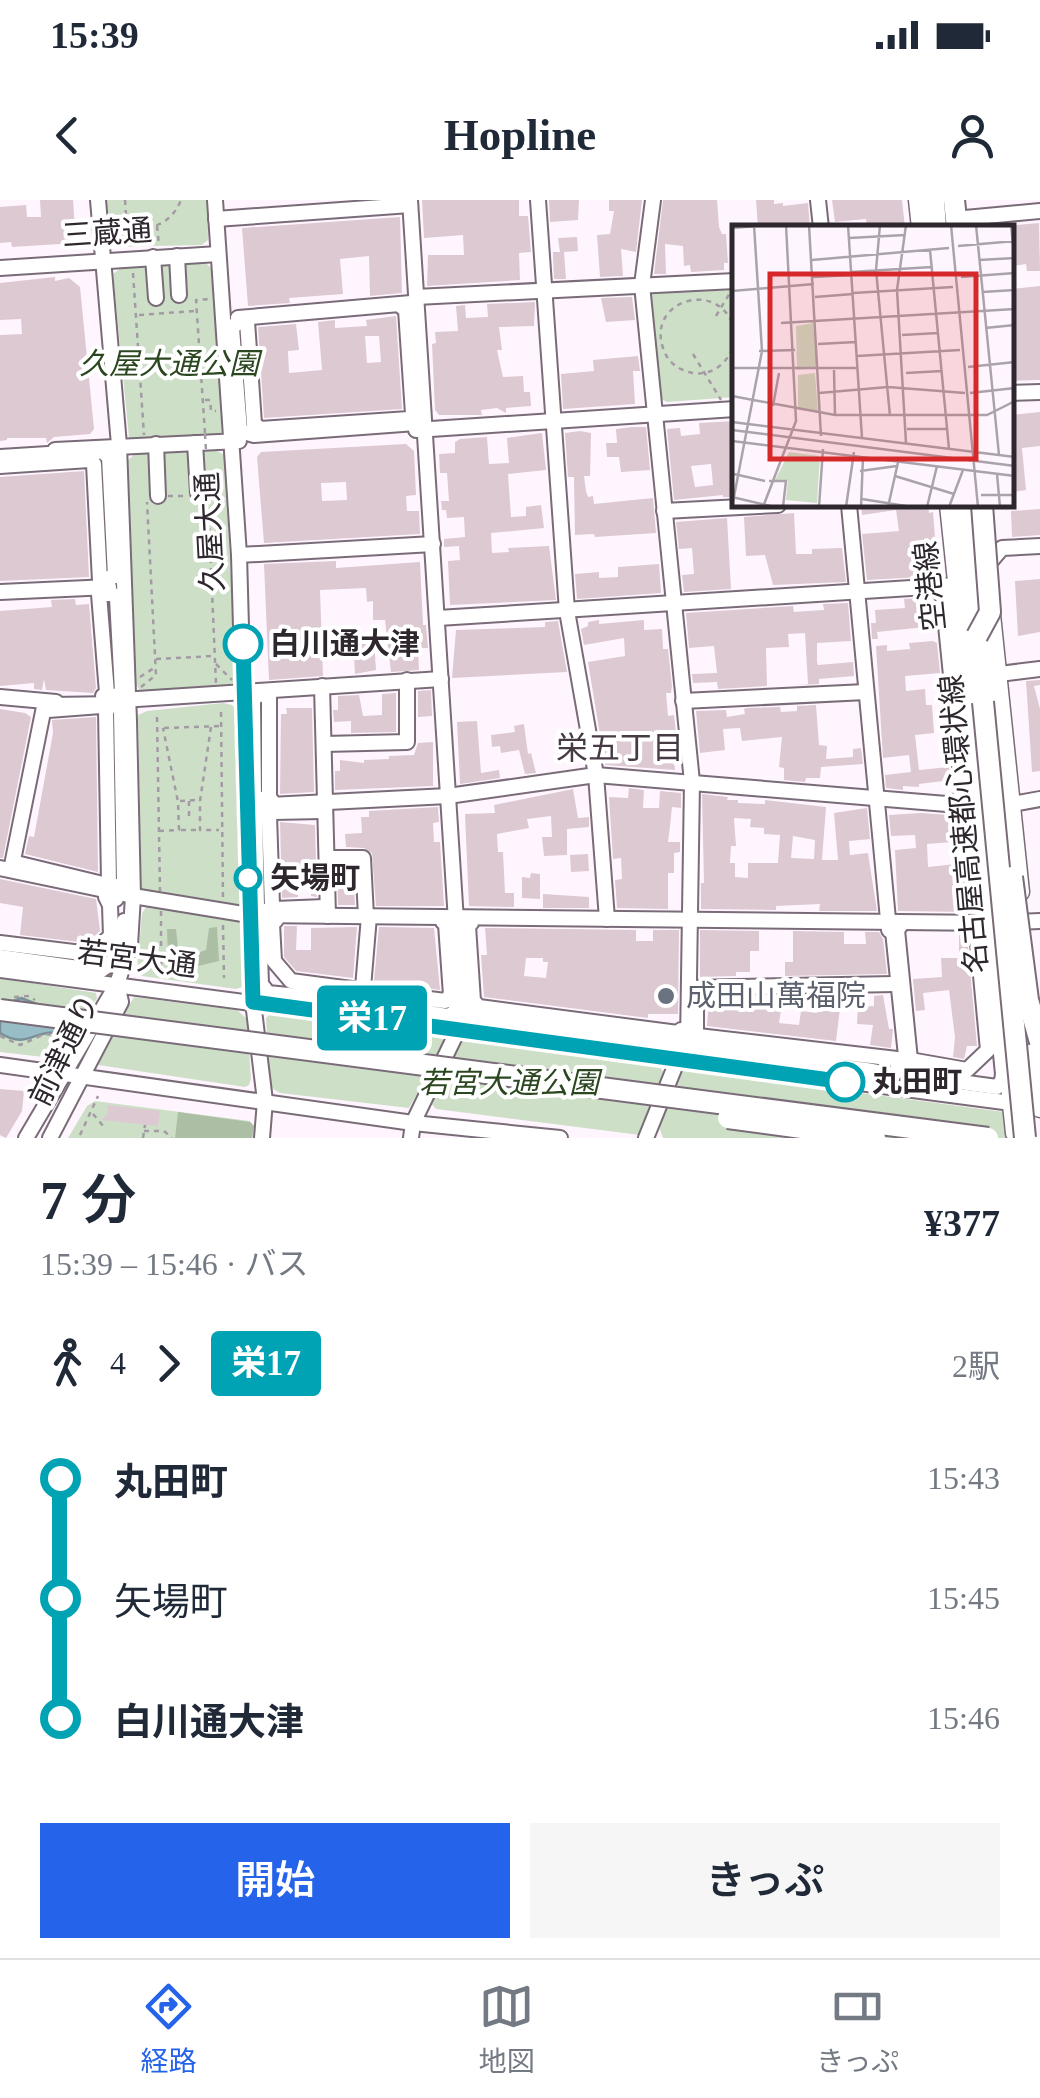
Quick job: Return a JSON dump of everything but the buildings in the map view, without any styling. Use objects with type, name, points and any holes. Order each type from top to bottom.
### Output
[{"type":"highway","points":[[934,200],[936,225]]},
{"type":"highway","name":"名古屋高速都心環状線","points":[[964,508],[1025,1138]]},
{"type":"highway","points":[[977,636],[990,612],[983,508]]},
{"type":"highway","points":[[983,702],[995,742],[1028,1000],[1040,1042]]},
{"type":"highway","points":[[0,1010],[988,1138]]},
{"type":"highway","points":[[0,1023],[875,1138]]},
{"type":"main road","points":[[918,200],[921,225]]},
{"type":"main road","name":"空港線","points":[[949,508],[1016,1138]]},
{"type":"main road","name":"空港線","points":[[983,508],[985,569],[1012,804],[1032,921],[1040,1106]]},
{"type":"street","points":[[98,200],[119,446],[129,700],[133,896],[130,945],[117,984]]},
{"type":"street","name":"久屋大通","points":[[215,200],[239,555],[239,686],[253,1002],[265,1101],[262,1138]]},
{"type":"street","points":[[538,200],[568,611],[596,775],[606,919]]},
{"type":"street","points":[[653,200],[642,285],[692,782],[690,920],[690,993],[692,1043],[696,1048],[881,1074],[893,1075],[898,1070],[898,1059],[698,1036],[696,998],[700,993],[690,993]]},
{"type":"street","points":[[818,200],[822,225]]},
{"type":"street","points":[[5,866],[133,896],[249,915],[368,916],[460,923],[465,924],[471,923],[473,1001],[479,1007],[681,1030],[680,1044],[471,1019],[460,923],[448,796],[410,203],[216,219]]},
{"type":"street","points":[[958,214],[1040,211]]},
{"type":"street","points":[[156,251],[156,298]]},
{"type":"street","name":"三蔵通","points":[[0,268],[102,260],[156,251],[177,256],[218,254]]},
{"type":"street","points":[[177,256],[180,296]]},
{"type":"street","points":[[224,320],[545,290],[732,282]]},
{"type":"street","points":[[402,307],[408,307],[418,422],[408,426],[246,435],[239,429],[232,328],[238,322],[247,322],[254,424],[260,430],[409,420],[413,414],[412,396],[406,310],[402,307]]},
{"type":"street","points":[[1015,394],[1040,392]]},
{"type":"street","points":[[0,455],[150,442],[250,441],[731,409]]},
{"type":"street","points":[[150,442],[156,497]]},
{"type":"street","points":[[199,494],[202,443]]},
{"type":"street","points":[[0,455],[100,451],[107,454],[115,576],[100,581],[94,464],[89,460],[0,466]]},
{"type":"street","points":[[664,511],[732,507]]},
{"type":"street","points":[[460,923],[606,919],[690,920],[891,926],[900,926],[897,930],[910,1060],[966,1070],[988,1050],[978,933],[974,928],[989,932],[1003,1074],[997,1087],[908,1075],[891,926],[866,692],[850,508]]},
{"type":"street","points":[[987,535],[1002,548]]},
{"type":"street","points":[[239,555],[433,544]]},
{"type":"street","points":[[985,569],[1002,548],[1040,546]]},
{"type":"street","points":[[0,592],[124,586]]},
{"type":"street","points":[[438,618],[958,586]]},
{"type":"street","points":[[939,592],[949,592],[956,599],[975,783],[970,799],[958,800],[963,796],[939,592]]},
{"type":"street","points":[[99,594],[117,598],[122,691],[118,696],[102,696],[107,694],[99,594]]},
{"type":"street","points":[[999,674],[1040,669]]},
{"type":"street","points":[[0,701],[129,700],[239,686],[322,686],[441,678]]},
{"type":"street","points":[[324,744],[406,742],[406,680]]},
{"type":"street","points":[[322,686],[328,917]]},
{"type":"street","points":[[684,701],[866,692]]},
{"type":"street","points":[[269,693],[267,696],[272,801],[263,802],[254,795],[253,700],[258,694],[269,693]]},
{"type":"street","points":[[5,866],[45,702]]},
{"type":"street","points":[[117,704],[121,712],[124,883],[112,889],[5,866],[107,885],[110,882],[106,710],[101,706],[48,710],[51,705],[117,704]]},
{"type":"street","points":[[246,806],[448,796],[596,775],[983,807]]},
{"type":"street","points":[[1012,804],[1040,799]]},
{"type":"street","points":[[276,808],[322,808],[269,815],[272,906],[325,907],[323,912],[263,912],[257,907],[255,813],[276,808]]},
{"type":"street","points":[[327,858],[363,858],[368,916],[360,1016]]},
{"type":"street","points":[[0,943],[90,954],[111,936],[106,897],[124,905],[113,962],[101,970],[0,957]]},
{"type":"street","points":[[264,920],[276,920],[272,924],[274,961],[291,981],[359,990],[356,1002],[266,990],[262,984],[259,925],[264,920]]},
{"type":"street","points":[[891,926],[1032,921]]},
{"type":"street","points":[[442,922],[451,922],[458,1003],[454,1015],[372,1006],[368,1004],[367,991],[445,1001],[451,996],[446,924],[442,922]]},
{"type":"street","points":[[412,1130],[460,1030],[460,923]]},
{"type":"street","points":[[891,926],[902,1090]]},
{"type":"street","name":"若宮大通","points":[[0,970],[1040,1106]]},
{"type":"street","name":"前津通り","points":[[26,1138],[117,984]]},
{"type":"street","name":"前津通り","points":[[50,1138],[122,1002],[117,984]]},
{"type":"street","points":[[690,993],[895,984]]},
{"type":"street","points":[[646,1138],[682,1059],[690,993]]},
{"type":"street","points":[[0,1065],[265,1101],[412,1130],[560,1138]]},
{"type":"path","points":[[124,200],[128,246]]},
{"type":"path","points":[[126,231],[158,226],[175,212],[181,200]]},
{"type":"path","points":[[156,251],[158,226]]},
{"type":"path","points":[[132,266],[150,442]]},
{"type":"path","points":[[716,316],[732,287]]},
{"type":"path","points":[[202,443],[204,403],[196,300],[212,300]]},
{"type":"path","points":[[732,320],[721,307],[704,300],[689,300],[676,306],[663,324],[660,338],[668,358],[685,371],[704,373],[726,361],[732,347]]},
{"type":"path","points":[[136,315],[197,311]]},
{"type":"path","points":[[693,354],[731,409]]},
{"type":"path","points":[[204,403],[210,400],[211,411],[219,412]]},
{"type":"path","points":[[140,688],[156,675],[156,497],[199,494],[216,684]]},
{"type":"path","points":[[155,659],[215,656]]},
{"type":"path","points":[[215,663],[239,686]]},
{"type":"path","points":[[135,680],[156,667]]},
{"type":"path","points":[[221,712],[223,906]]},
{"type":"path","points":[[157,717],[178,802],[179,830]]},
{"type":"path","points":[[160,728],[221,726]]},
{"type":"path","points":[[200,830],[200,801],[211,727]]},
{"type":"path","points":[[160,728],[160,897]]},
{"type":"path","points":[[189,800],[189,820]]},
{"type":"path","points":[[178,802],[200,801]]},
{"type":"path","points":[[159,831],[222,830]]},
{"type":"path","points":[[161,906],[161,969]]},
{"type":"path","points":[[223,919],[224,978]]},
{"type":"path","points":[[0,1036],[20,1044],[45,1034],[62,1036]]},
{"type":"path","points":[[80,1135],[98,1096]]},
{"type":"path","points":[[92,1113],[104,1127]]},
{"type":"path","points":[[143,1138],[144,1124]]},
{"type":"path","points":[[144,1131],[164,1131],[172,1138]]},
{"type":"green space","points":[[105,200],[207,200],[208,240],[202,245],[114,247],[108,237]]},
{"type":"green space","name":"久屋大通公園","points":[[206,263],[212,269],[222,431],[219,435],[129,438],[113,274],[122,267]]},
{"type":"green space","points":[[732,286],[732,397],[667,402],[661,399],[650,293],[653,288]]},
{"type":"green space","name":"久屋大通公園","points":[[203,451],[225,455],[236,677],[234,683],[226,685],[140,691],[135,682],[128,460],[135,454],[193,452],[199,459],[203,458]]},
{"type":"green space","points":[[223,703],[237,711],[240,903],[236,907],[145,894],[141,889],[138,715]]},
{"type":"green space","points":[[147,906],[237,918],[241,923],[242,987],[142,976],[137,969],[142,913]]},
{"type":"green space","points":[[217,927],[219,961],[194,967],[168,962],[167,929],[176,929],[178,948],[191,955],[206,950],[209,928]]},
{"type":"green space","points":[[0,978],[96,993],[97,998],[61,1059],[0,1052]]},
{"type":"green space","points":[[134,997],[237,1010],[247,1019],[249,1085],[98,1065]]},
{"type":"green space","name":"若宮大通公園","points":[[270,1014],[435,1036],[446,1041],[409,1108],[280,1093],[270,1087],[266,1018]]},
{"type":"green space","name":"若宮大通公園","points":[[463,1041],[660,1067],[666,1076],[640,1135],[436,1109],[430,1102]]},
{"type":"green space","name":"若宮大通公園","points":[[681,1069],[1004,1112],[1010,1138],[663,1138],[659,1127]]},
{"type":"green space","points":[[95,1101],[250,1121],[254,1126],[253,1138],[68,1138],[87,1106]]},
{"type":"green space","points":[[178,1112],[250,1122],[254,1126],[252,1138],[175,1138]]},
{"type":"water","points":[[21,998],[71,1017],[60,1033],[10,1038],[0,1033],[0,1006]]},
{"type":"bus line","name":"栄17","points":[[243,644],[253,1002],[845,1082]]},
{"type":"place","name":"白川通大津","points":[[243,644]]},
{"type":"place","name":"矢場町","points":[[248,878]]},
{"type":"place","name":"成田山萬福院","points":[[666,996]]},
{"type":"place","name":"丸田町","points":[[845,1082]]},
{"type":"district","name":"栄五丁目","points":[[620,748]]}]
